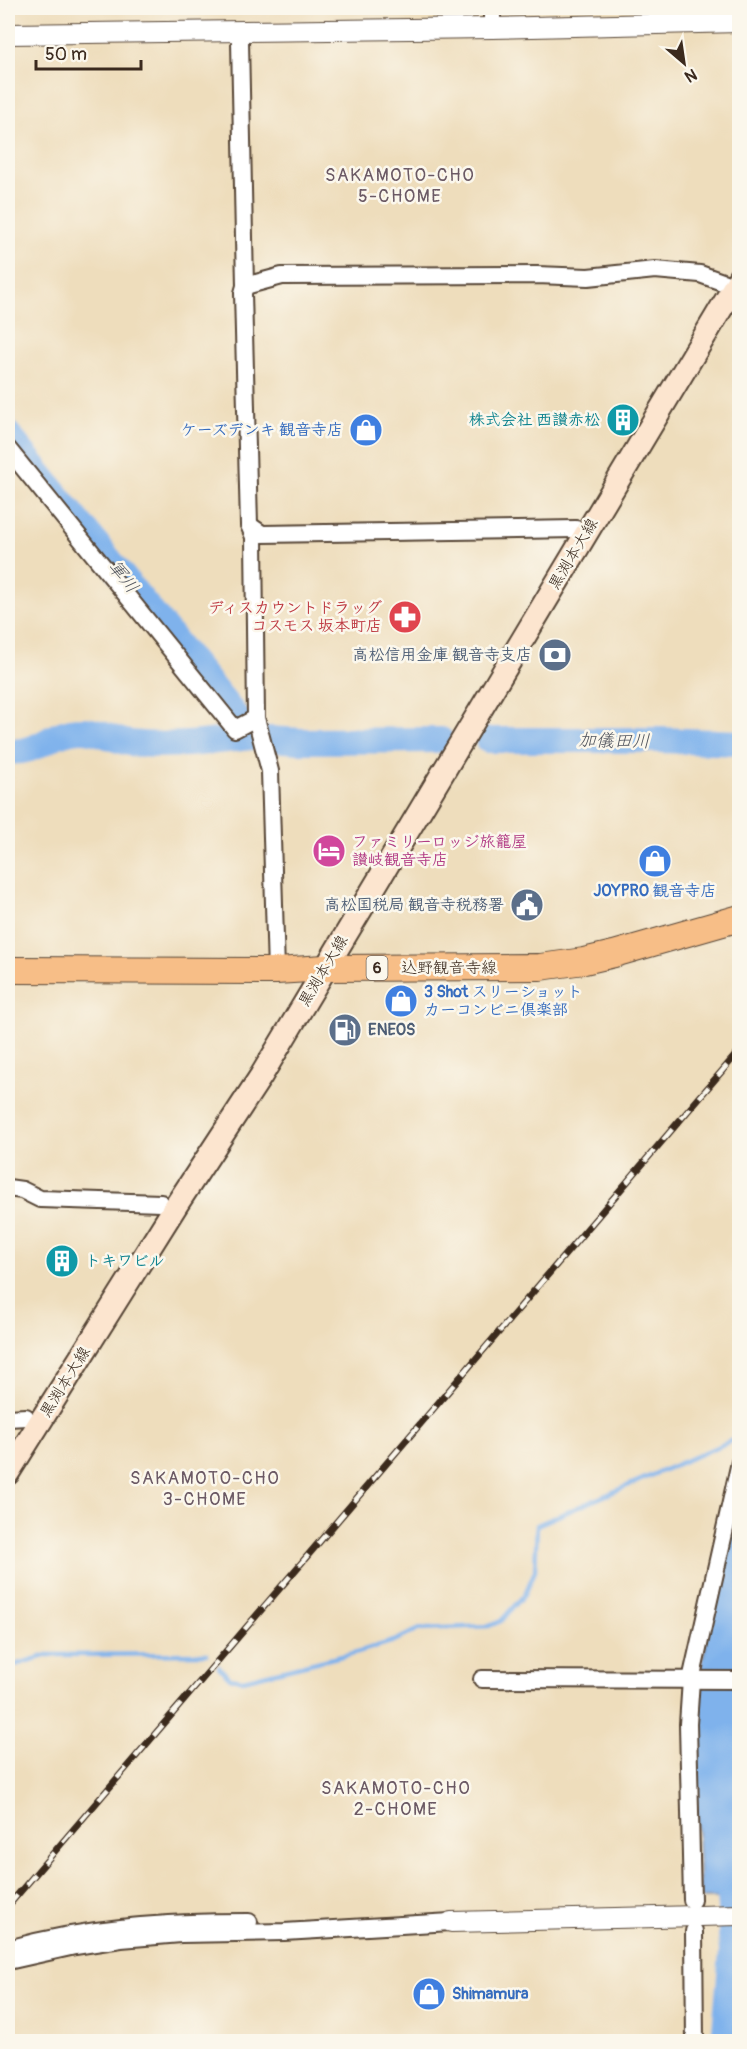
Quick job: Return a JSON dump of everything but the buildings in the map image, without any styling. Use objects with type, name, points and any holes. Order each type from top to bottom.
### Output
[{"type":"main road","name":"黒渕本大線","points":[[8,1473],[177,1204],[261,1076],[732,280]]},
{"type":"main road","name":"込野観音寺線","points":[[8,970],[276,971],[325,968],[540,967],[614,954],[740,918]]},
{"type":"street","points":[[492,8],[492,28]]},
{"type":"street","points":[[8,34],[492,28],[740,22]]},
{"type":"street","points":[[240,41],[245,286],[243,293],[249,525],[254,537],[256,718],[270,771],[276,971]]},
{"type":"street","points":[[245,286],[282,276],[537,274],[588,277],[655,270],[700,274],[732,280]]},
{"type":"street","points":[[8,449],[235,729],[256,718]]},
{"type":"street","points":[[249,525],[262,534],[576,529]]},
{"type":"street","points":[[8,1188],[22,1190],[40,1199],[161,1203]]},
{"type":"street","points":[[8,1418],[26,1417]]},
{"type":"street","points":[[695,2042],[694,1916],[687,1724],[691,1680],[740,1462]]},
{"type":"street","points":[[482,1679],[740,1680]]},
{"type":"street","points":[[8,1961],[75,1946],[121,1939],[283,1927],[740,1915]]},
{"type":"street","points":[[8,1949],[79,1934],[182,1922],[283,1927]]},
{"type":"water","points":[[739,1494],[739,1898],[700,1898],[694,1712],[702,1663]]},
{"type":"waterway","name":"軍川","points":[[8,434],[238,719]]},
{"type":"waterway","name":"加儀田川","points":[[8,751],[29,749],[61,734],[81,730],[93,731],[124,742],[160,745],[251,737]]},
{"type":"waterway","name":"加儀田川","points":[[268,739],[301,741],[441,740]]},
{"type":"waterway","name":"加儀田川","points":[[488,740],[659,740],[740,743]]},
{"type":"waterway","points":[[219,1667],[230,1678],[243,1680],[354,1653],[394,1641],[420,1629],[489,1626],[501,1621],[525,1594],[535,1571],[537,1525],[740,1437]]},
{"type":"waterway","points":[[8,1667],[48,1655],[207,1654]]},
{"type":"waterway","points":[[724,2042],[732,1953],[728,1865]]},
{"type":"railway","points":[[8,1906],[740,1050]]},
{"type":"place","name":"株式会社 西讃赤松","points":[[623,420]]},
{"type":"place","name":"ケーズデンキ 観音寺店","points":[[366,430]]},
{"type":"place","name":"ディスカウントドラッグ コスモス 坂本町店","points":[[405,617]]},
{"type":"place","name":"高松信用金庫 観音寺支店","points":[[555,655]]},
{"type":"place","name":"ファミリーロッジ旅籠屋 讃岐観音寺店","points":[[329,851]]},
{"type":"place","name":"JOYPRO 観音寺店","points":[[655,861]]},
{"type":"place","name":"高松国税局 観音寺税務署","points":[[527,905]]},
{"type":"place","name":"3 Shot スリーショット カーコンビニ倶楽部","points":[[401,1001]]},
{"type":"place","name":"ENEOS","points":[[345,1030]]},
{"type":"place","name":"トキワビル","points":[[62,1261]]},
{"type":"place","name":"Shimamura","points":[[429,1994]]},
{"type":"district","name":"SAKAMOTO-CHO 5-CHOME","points":[[400,186]]},
{"type":"district","name":"SAKAMOTO-CHO 3-CHOME","points":[[205,1488]]},
{"type":"district","name":"SAKAMOTO-CHO 2-CHOME","points":[[396,1798]]}]
